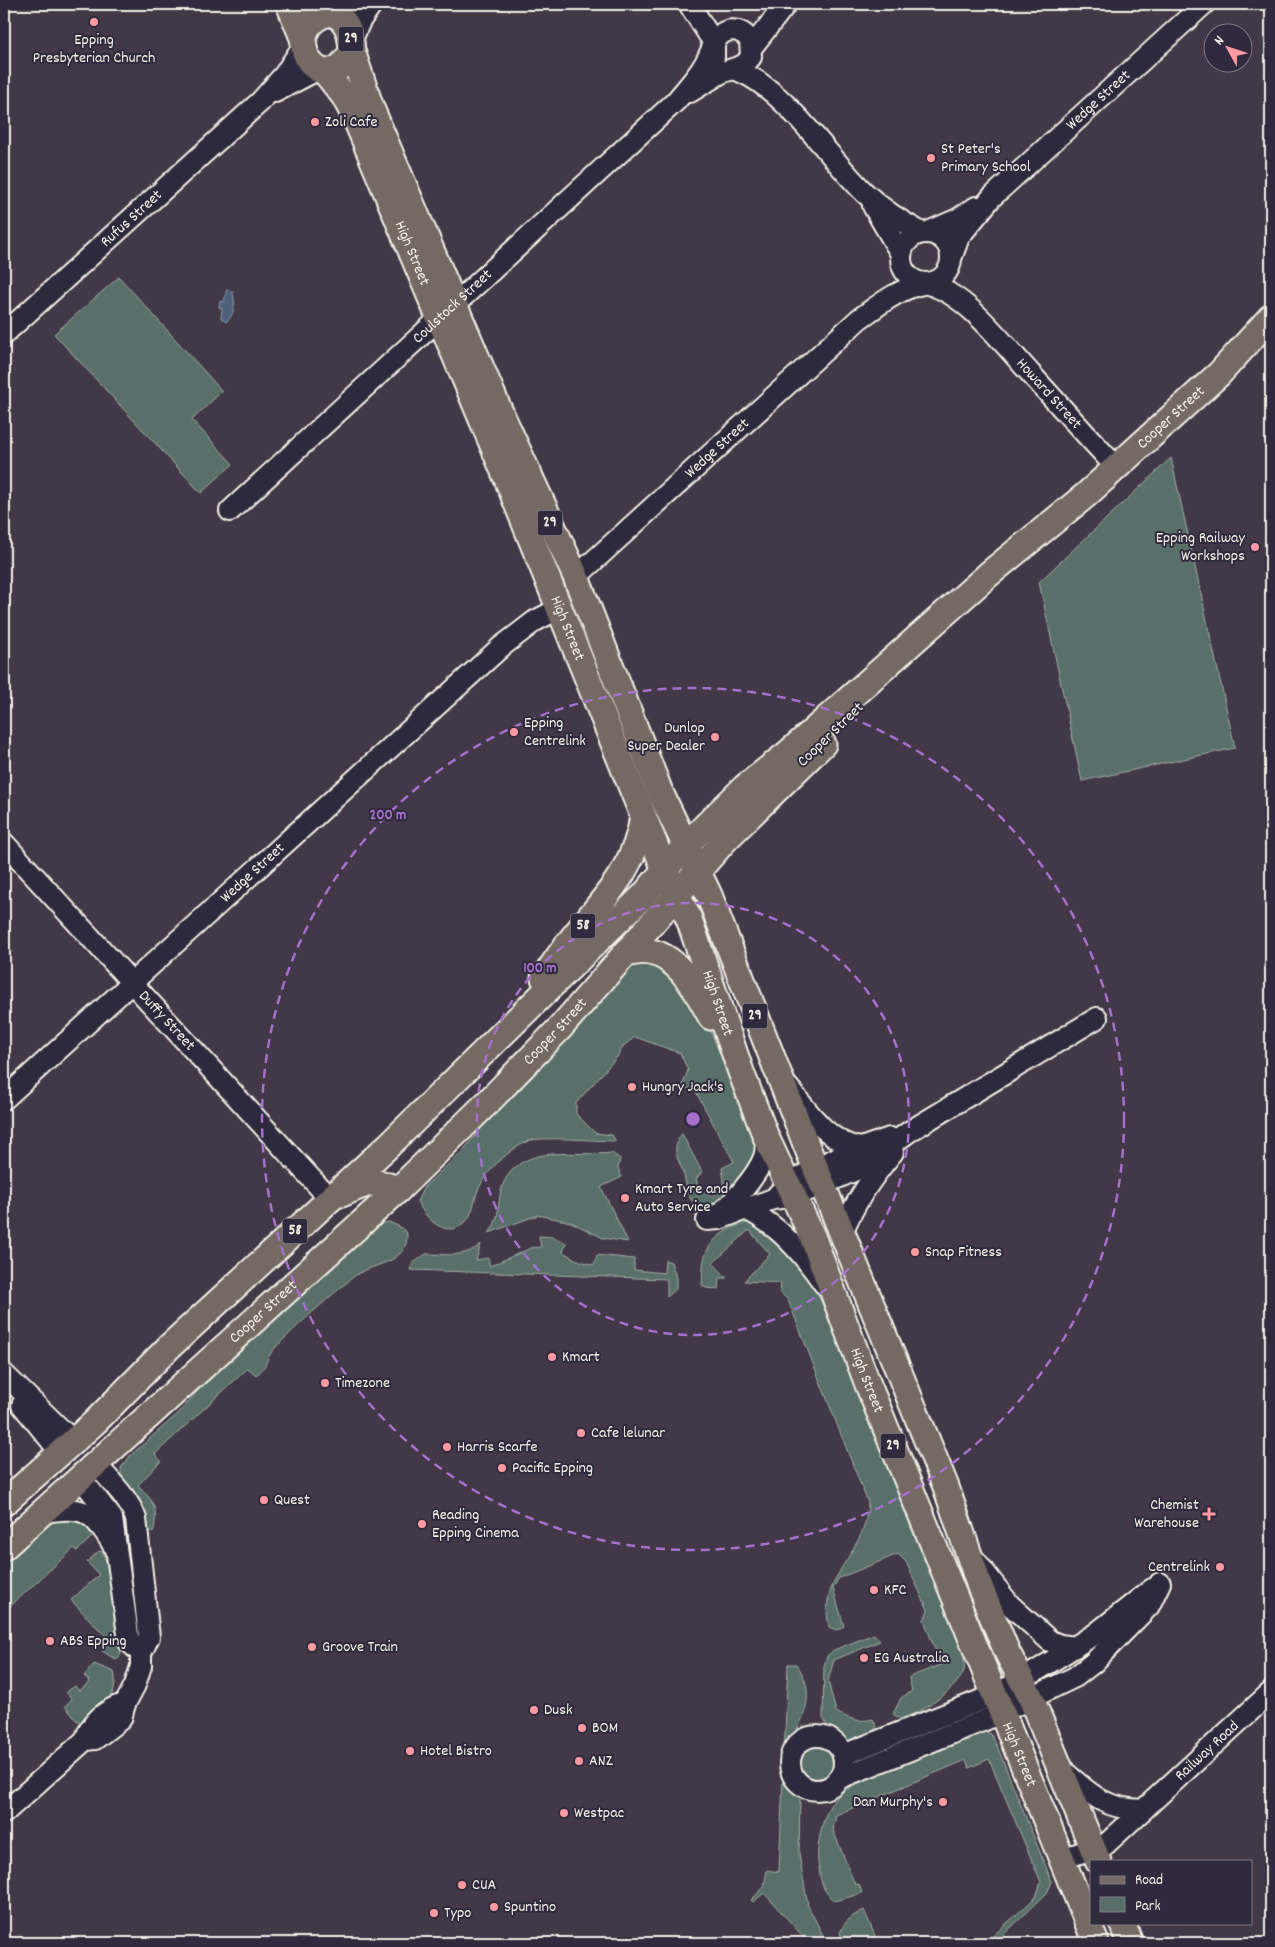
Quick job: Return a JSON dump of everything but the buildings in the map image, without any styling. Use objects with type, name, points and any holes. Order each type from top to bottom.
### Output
[{"type":"main road","name":"29","points":[[289,4],[310,63],[321,71],[340,68],[352,47],[346,25],[334,9],[314,19],[303,42]]},
{"type":"main road","name":"High Street","points":[[352,47],[371,108],[557,600],[665,870],[678,895],[695,937],[785,1193],[837,1302],[1096,1943]]},
{"type":"main road","name":"High Street","points":[[321,71],[344,96],[354,115],[576,577],[684,847],[712,904],[778,1075],[946,1487],[987,1603],[1027,1689],[1095,1855]]},
{"type":"main road","name":"Cooper Street","points":[[1254,337],[1271,310]]},
{"type":"main road","name":"Cooper Street","points":[[4,1503],[67,1446],[170,1346],[330,1199],[509,1029],[644,895],[684,847],[745,787],[788,754],[989,574],[1117,468],[1176,414],[1254,337],[1271,317]]},
{"type":"main road","name":"Cooper Street","points":[[4,1547],[398,1190],[560,1028],[726,839],[803,762],[1047,536],[1086,495]]},
{"type":"main road","name":"Wedge Street","points":[[557,600],[576,577]]},
{"type":"main road","name":"58","points":[[509,1029],[571,939],[594,915],[613,887],[637,848],[643,816]]},
{"type":"main road","points":[[624,956],[642,950],[664,956],[683,972],[699,995],[741,1072]]},
{"type":"main road","points":[[330,1199],[365,1185],[382,1182],[398,1190]]},
{"type":"main road","points":[[67,1446],[88,1471]]},
{"type":"main road","points":[[1122,1924],[1130,1943]]},
{"type":"street","points":[[352,47],[360,21],[372,4]]},
{"type":"street","points":[[689,4],[713,44],[714,58],[724,67],[758,81],[785,105],[866,194],[894,216],[924,233],[934,234],[946,242],[952,259],[943,278],[925,284],[908,276],[901,257],[866,194]]},
{"type":"street","points":[[696,4],[732,30],[746,35],[764,75],[785,105]]},
{"type":"street","points":[[713,44],[722,32],[753,22],[781,4]]},
{"type":"street","points":[[732,69],[744,66],[752,49],[786,4]]},
{"type":"street","name":"Wedge Street","points":[[952,259],[959,237],[992,197],[1204,4]]},
{"type":"street","name":"Rufus Street","points":[[4,334],[260,102],[284,75],[303,42]]},
{"type":"street","name":"Coulstock Street","points":[[230,511],[676,101],[700,73],[709,57],[713,44]]},
{"type":"street","name":"Coulstock Street","points":[[676,101],[710,79],[732,69]]},
{"type":"street","name":"Rufus Street","points":[[260,102],[285,86],[321,71]]},
{"type":"street","name":"Wedge Street","points":[[924,233],[958,219],[992,197]]},
{"type":"street","points":[[901,257],[908,240],[924,233]]},
{"type":"street","name":"Wedge Street","points":[[859,319],[886,285],[901,257]]},
{"type":"street","name":"Howard Street","points":[[952,259],[954,271],[981,320]]},
{"type":"street","name":"Wedge Street","points":[[576,577],[859,319],[908,287],[925,284]]},
{"type":"street","name":"Howard Street","points":[[925,284],[953,296],[981,320],[1117,468]]},
{"type":"street","name":"Wedge Street","points":[[4,1099],[501,647],[557,600]]},
{"type":"street","name":"Duffy Street","points":[[4,843],[330,1199]]},
{"type":"street","points":[[766,1137],[765,1156],[758,1169],[719,1214],[707,1220],[719,1219],[820,1178],[856,1170],[910,1132],[1097,1018]]},
{"type":"street","points":[[778,1075],[829,1134],[846,1146],[860,1148]]},
{"type":"street","points":[[820,1178],[860,1148],[910,1132]]},
{"type":"street","points":[[842,1233],[850,1213],[878,1170],[910,1132]]},
{"type":"street","points":[[745,1209],[762,1217],[776,1228],[811,1266],[837,1302]]},
{"type":"street","points":[[4,1374],[67,1446]]},
{"type":"street","points":[[4,1382],[67,1446]]},
{"type":"street","points":[[88,1471],[112,1518],[116,1532],[115,1549],[129,1642],[141,1654]]},
{"type":"street","points":[[4,1813],[85,1740],[88,1730],[112,1707],[125,1704],[135,1685],[141,1666],[141,1654],[149,1637],[136,1519],[132,1508],[124,1497],[88,1471]]},
{"type":"street","points":[[40,1513],[65,1508],[79,1510],[103,1527],[115,1549]]},
{"type":"street","points":[[967,1548],[1010,1604],[1050,1641],[1060,1645],[1075,1647]]},
{"type":"street","points":[[840,1778],[845,1763],[843,1755],[835,1742],[818,1736],[801,1741],[791,1754],[790,1762],[794,1777],[805,1788],[813,1790],[829,1788],[840,1778],[1027,1689],[1075,1647],[1160,1583],[1149,1606],[1093,1663],[1062,1685],[1027,1689]]},
{"type":"street","name":"Railway Road","points":[[1061,1860],[1095,1855],[1271,1692]]},
{"type":"street","points":[[843,1755],[998,1703]]},
{"type":"street","points":[[1057,1765],[1091,1794],[1110,1806],[1125,1810],[1143,1810]]},
{"type":"green space","points":[[119,277],[222,391],[192,420],[233,464],[201,493],[54,334]]},
{"type":"green space","points":[[1171,458],[1235,748],[1082,781],[1039,582]]},
{"type":"green space","points":[[646,956],[694,992],[755,1136],[758,1153],[752,1167],[719,1203],[712,1206],[700,1206],[693,1202],[689,1195],[676,1151],[677,1143],[682,1134],[702,1172],[696,1179],[699,1191],[711,1196],[719,1192],[724,1181],[722,1168],[734,1162],[695,1090],[682,1087],[688,1070],[680,1053],[635,1037],[623,1046],[617,1057],[576,1103],[576,1114],[595,1133],[612,1135],[616,1141],[557,1139],[528,1141],[506,1155],[488,1173],[479,1188],[466,1222],[455,1228],[448,1229],[435,1224],[424,1213],[417,1201],[424,1187],[462,1152],[496,1110],[632,963]]},
{"type":"green space","points":[[612,1153],[620,1159],[618,1168],[622,1177],[601,1187],[628,1242],[603,1238],[571,1222],[538,1215],[489,1233],[496,1221],[504,1182],[513,1169],[524,1161],[537,1156],[552,1154]]},
{"type":"green space","points":[[760,1221],[803,1268],[818,1294],[964,1656],[964,1671],[953,1687],[927,1707],[900,1719],[893,1714],[901,1698],[912,1691],[909,1677],[941,1665],[924,1620],[928,1610],[906,1562],[898,1554],[839,1578],[833,1588],[844,1626],[837,1630],[829,1627],[827,1615],[830,1593],[838,1574],[861,1534],[866,1519],[868,1503],[788,1300],[780,1292],[781,1283],[744,1281],[770,1254],[749,1230],[713,1263],[727,1278],[719,1278],[718,1289],[706,1288],[702,1285],[704,1259],[714,1241],[720,1235],[735,1227]]},
{"type":"green space","points":[[389,1222],[407,1233],[406,1244],[402,1252],[395,1258],[352,1278],[275,1348],[260,1372],[256,1375],[248,1368],[155,1454],[161,1461],[138,1485],[148,1496],[155,1511],[153,1533],[146,1528],[121,1477],[121,1468],[131,1455],[180,1412],[217,1368],[375,1225]]},
{"type":"green space","points":[[539,1236],[554,1237],[566,1243],[563,1252],[577,1260],[594,1265],[597,1255],[634,1259],[634,1270],[664,1273],[665,1260],[671,1262],[676,1277],[676,1289],[667,1297],[667,1279],[411,1270],[412,1264],[426,1254],[461,1254],[475,1249],[481,1244],[476,1260],[488,1258],[490,1266],[531,1248],[541,1247]]},
{"type":"green space","points":[[52,1518],[75,1521],[85,1527],[92,1537],[77,1551],[74,1548],[4,1612],[4,1562]]},
{"type":"green space","points":[[99,1551],[103,1552],[110,1575],[121,1654],[118,1659],[102,1651],[111,1642],[71,1600],[99,1575],[87,1562]]},
{"type":"green space","points":[[874,1634],[880,1641],[834,1660],[828,1681],[836,1712],[854,1720],[873,1719],[876,1726],[875,1732],[839,1747],[823,1718],[824,1666],[827,1656],[834,1650]]},
{"type":"green space","points":[[94,1664],[114,1672],[114,1688],[112,1695],[103,1708],[85,1724],[76,1720],[65,1706],[72,1699],[66,1692],[75,1686],[79,1691],[90,1682],[84,1676]]},
{"type":"green space","points":[[788,1664],[796,1664],[806,1683],[807,1700],[803,1717],[789,1749],[786,1764],[788,1779],[800,1795],[799,1854],[808,1906],[827,1943],[809,1943],[764,1893],[753,1902],[751,1900],[764,1887],[767,1870],[779,1872]]},
{"type":"green space","points":[[982,1730],[991,1734],[997,1746],[1052,1882],[1047,1893],[995,1943],[985,1943],[1036,1897],[1041,1882],[989,1759],[969,1768],[966,1760],[836,1815],[833,1830],[855,1885],[859,1884],[862,1893],[836,1901],[831,1897],[822,1884],[818,1856],[819,1839],[824,1821],[834,1800],[860,1781],[881,1771]]},
{"type":"green space","points":[[817,1745],[824,1746],[829,1750],[833,1755],[833,1769],[829,1774],[824,1778],[817,1779],[810,1778],[805,1774],[801,1769],[800,1762],[801,1755],[805,1750],[810,1746]]},
{"type":"green space","points":[[864,1910],[878,1943],[844,1943],[840,1933],[844,1925],[852,1916]]},
{"type":"water","points":[[227,289],[232,291],[234,303],[233,312],[226,322],[221,318],[222,309],[219,307],[220,301],[224,302]]},
{"type":"place","name":"Epping Presbyterian Church","points":[[94,22]]},
{"type":"place","name":"Zoli Cafe","points":[[315,122]]},
{"type":"place","name":"St Peter's Primary School","points":[[931,158]]},
{"type":"place","name":"Epping Railway Workshops","points":[[1255,547]]},
{"type":"place","name":"Epping Centrelink","points":[[514,732]]},
{"type":"place","name":"Dunlop Super Dealer","points":[[715,737]]},
{"type":"place","name":"Hungry Jack's","points":[[632,1087]]},
{"type":"place","name":"Kmart Tyre and Auto Service","points":[[625,1198]]},
{"type":"place","name":"Snap Fitness","points":[[915,1252]]},
{"type":"place","name":"Kmart","points":[[552,1357]]},
{"type":"place","name":"Timezone","points":[[325,1383]]},
{"type":"place","name":"Cafe lelunar","points":[[581,1433]]},
{"type":"place","name":"Harris Scarfe","points":[[447,1447]]},
{"type":"place","name":"Pacific Epping","points":[[502,1468]]},
{"type":"place","name":"Quest","points":[[264,1500]]},
{"type":"place","name":"Chemist Warehouse","points":[[1209,1514]]},
{"type":"place","name":"Reading Epping Cinema","points":[[422,1524]]},
{"type":"place","name":"Centrelink","points":[[1220,1567]]},
{"type":"place","name":"KFC","points":[[874,1590]]},
{"type":"place","name":"ABS Epping","points":[[50,1641]]},
{"type":"place","name":"Groove Train","points":[[312,1647]]},
{"type":"place","name":"EG Australia","points":[[864,1658]]},
{"type":"place","name":"Dusk","points":[[534,1710]]},
{"type":"place","name":"BOM","points":[[582,1728]]},
{"type":"place","name":"Hotel Bistro","points":[[410,1751]]},
{"type":"place","name":"ANZ","points":[[579,1761]]},
{"type":"place","name":"Dan Murphy's","points":[[943,1802]]},
{"type":"place","name":"Westpac","points":[[564,1813]]},
{"type":"place","name":"CUA","points":[[462,1885]]},
{"type":"place","name":"Spuntino","points":[[494,1907]]},
{"type":"place","name":"Typo","points":[[434,1913]]}]
